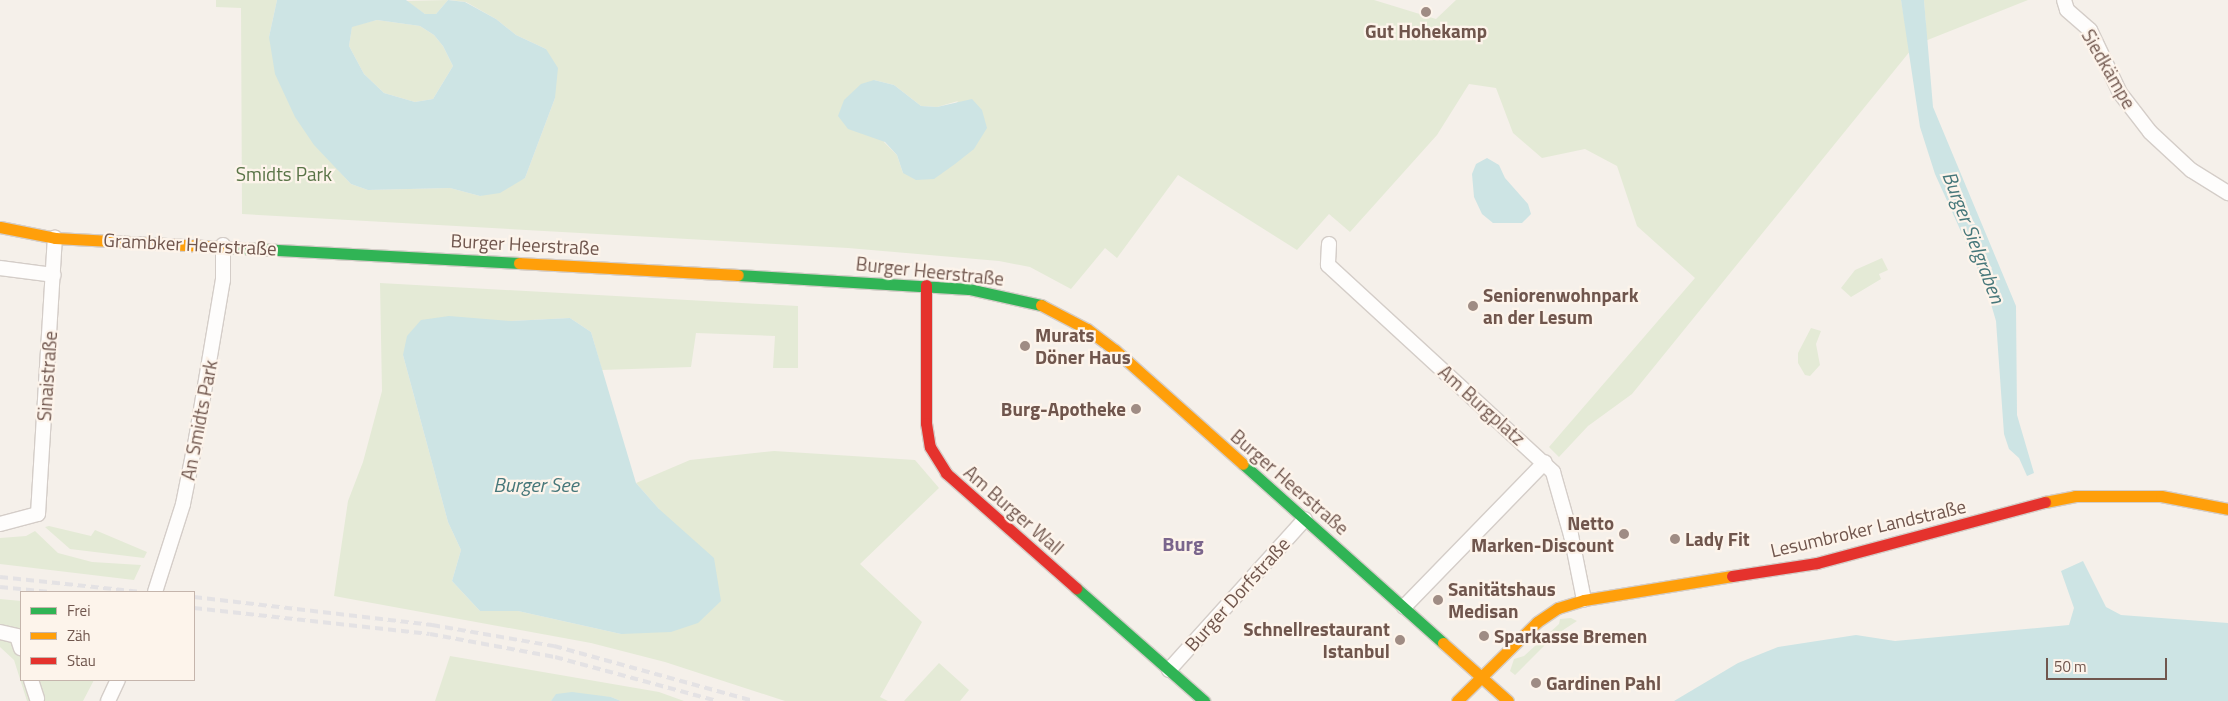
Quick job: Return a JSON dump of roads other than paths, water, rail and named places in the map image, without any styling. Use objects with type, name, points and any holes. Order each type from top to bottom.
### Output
[{"type":"main road","name":"Grambker Heerstraße","points":[[0,228],[55,238],[381,253]]},
{"type":"main road","name":"Burger Heerstraße","points":[[381,253],[926,285],[969,289],[1034,302],[1087,329],[1115,350],[1508,701]]},
{"type":"main road","name":"Am Burger Wall","points":[[926,285],[926,423],[930,447],[946,473],[1204,701]]},
{"type":"main road","name":"Lesumbroker Landstraße","points":[[1457,701],[1537,622],[1558,608],[1584,600],[1817,563],[1916,538],[2016,508],[2075,496],[2161,496],[2228,509]]},
{"type":"street","name":"Siedkämpe","points":[[2064,0],[2067,10],[2090,30],[2120,93],[2145,126],[2191,170],[2228,193]]},
{"type":"street","name":"Sinaistraße","points":[[0,524],[38,514],[55,238]]},
{"type":"street","name":"Am Burgplatz","points":[[1329,244],[1328,265],[1553,472],[1561,498],[1584,600]]},
{"type":"street","name":"An Smidts Park","points":[[155,591],[183,504],[194,448],[223,280],[223,245]]},
{"type":"street","points":[[0,268],[54,275]]},
{"type":"street","points":[[1404,607],[1544,462]]},
{"type":"street","name":"Burger Dorfstraße","points":[[1169,670],[1306,519]]},
{"type":"street","points":[[0,632],[19,642]]},
{"type":"street","points":[[31,681],[38,699]]},
{"type":"street","points":[[108,701],[118,681]]},
{"type":"water","points":[[277,0],[406,0],[425,14],[436,14],[448,0],[465,2],[496,19],[516,35],[546,49],[558,68],[555,98],[525,178],[500,193],[480,196],[450,188],[368,190],[351,184],[314,145],[295,117],[275,74],[269,37]],"holes":[[[377,20],[420,26],[434,35],[443,46],[453,66],[433,99],[415,102],[384,93],[364,74],[349,46],[352,27]]]},
{"type":"water","name":"Burger Sielgraben","points":[[1901,0],[1924,0],[1933,107],[2016,306],[2017,415],[2034,473],[2027,476],[2019,458],[2009,449],[2004,434],[1996,321],[1986,287],[1935,174],[1920,127]]},
{"type":"water","points":[[874,80],[894,85],[921,106],[937,107],[972,99],[982,110],[987,128],[974,149],[955,164],[934,179],[916,180],[903,173],[897,155],[885,142],[848,129],[838,116],[844,100],[861,84]]},
{"type":"water","points":[[1487,158],[1499,165],[1505,178],[1528,204],[1531,214],[1522,223],[1493,223],[1482,214],[1474,197],[1472,174],[1476,164]]},
{"type":"water","name":"Burger See","points":[[449,316],[511,321],[570,318],[591,332],[636,483],[659,509],[714,558],[721,601],[698,623],[671,632],[621,634],[518,611],[480,611],[452,581],[461,550],[448,522],[403,355],[407,336],[421,320]]},
{"type":"water","points":[[2083,561],[2106,607],[2121,615],[2228,623],[2228,701],[1674,701],[1738,663],[1778,647],[1856,635],[1895,641],[2069,625],[2074,608],[2061,571]]},
{"type":"water","points":[[572,692],[611,697],[621,701],[551,701],[556,694]]},
{"type":"railway","points":[[0,577],[132,591]]},
{"type":"railway","points":[[0,587],[40,591]]},
{"type":"railway","points":[[195,597],[432,625],[554,646],[753,701]]},
{"type":"railway","points":[[195,608],[430,634],[555,657],[717,701]]},
{"type":"place","name":"Gut Hohekamp","points":[[1426,12]]},
{"type":"place","name":"Seniorenwohnpark an der Lesum","points":[[1473,306]]},
{"type":"place","name":"Murats Döner Haus","points":[[1025,346]]},
{"type":"place","name":"Burg-Apotheke","points":[[1136,409]]},
{"type":"place","name":"Netto Marken-Discount","points":[[1624,534]]},
{"type":"place","name":"Lady Fit","points":[[1675,539]]},
{"type":"place","name":"Sanitätshaus Medisan","points":[[1438,600]]},
{"type":"place","name":"Sparkasse Bremen","points":[[1484,636]]},
{"type":"place","name":"Schnellrestaurant Istanbul","points":[[1400,640]]},
{"type":"place","name":"Gardinen Pahl","points":[[1536,683]]},
{"type":"district","name":"Burg","points":[[1183,543]]},
{"type":"park label","name":"Smidts Park","points":[[284,174]]}]
